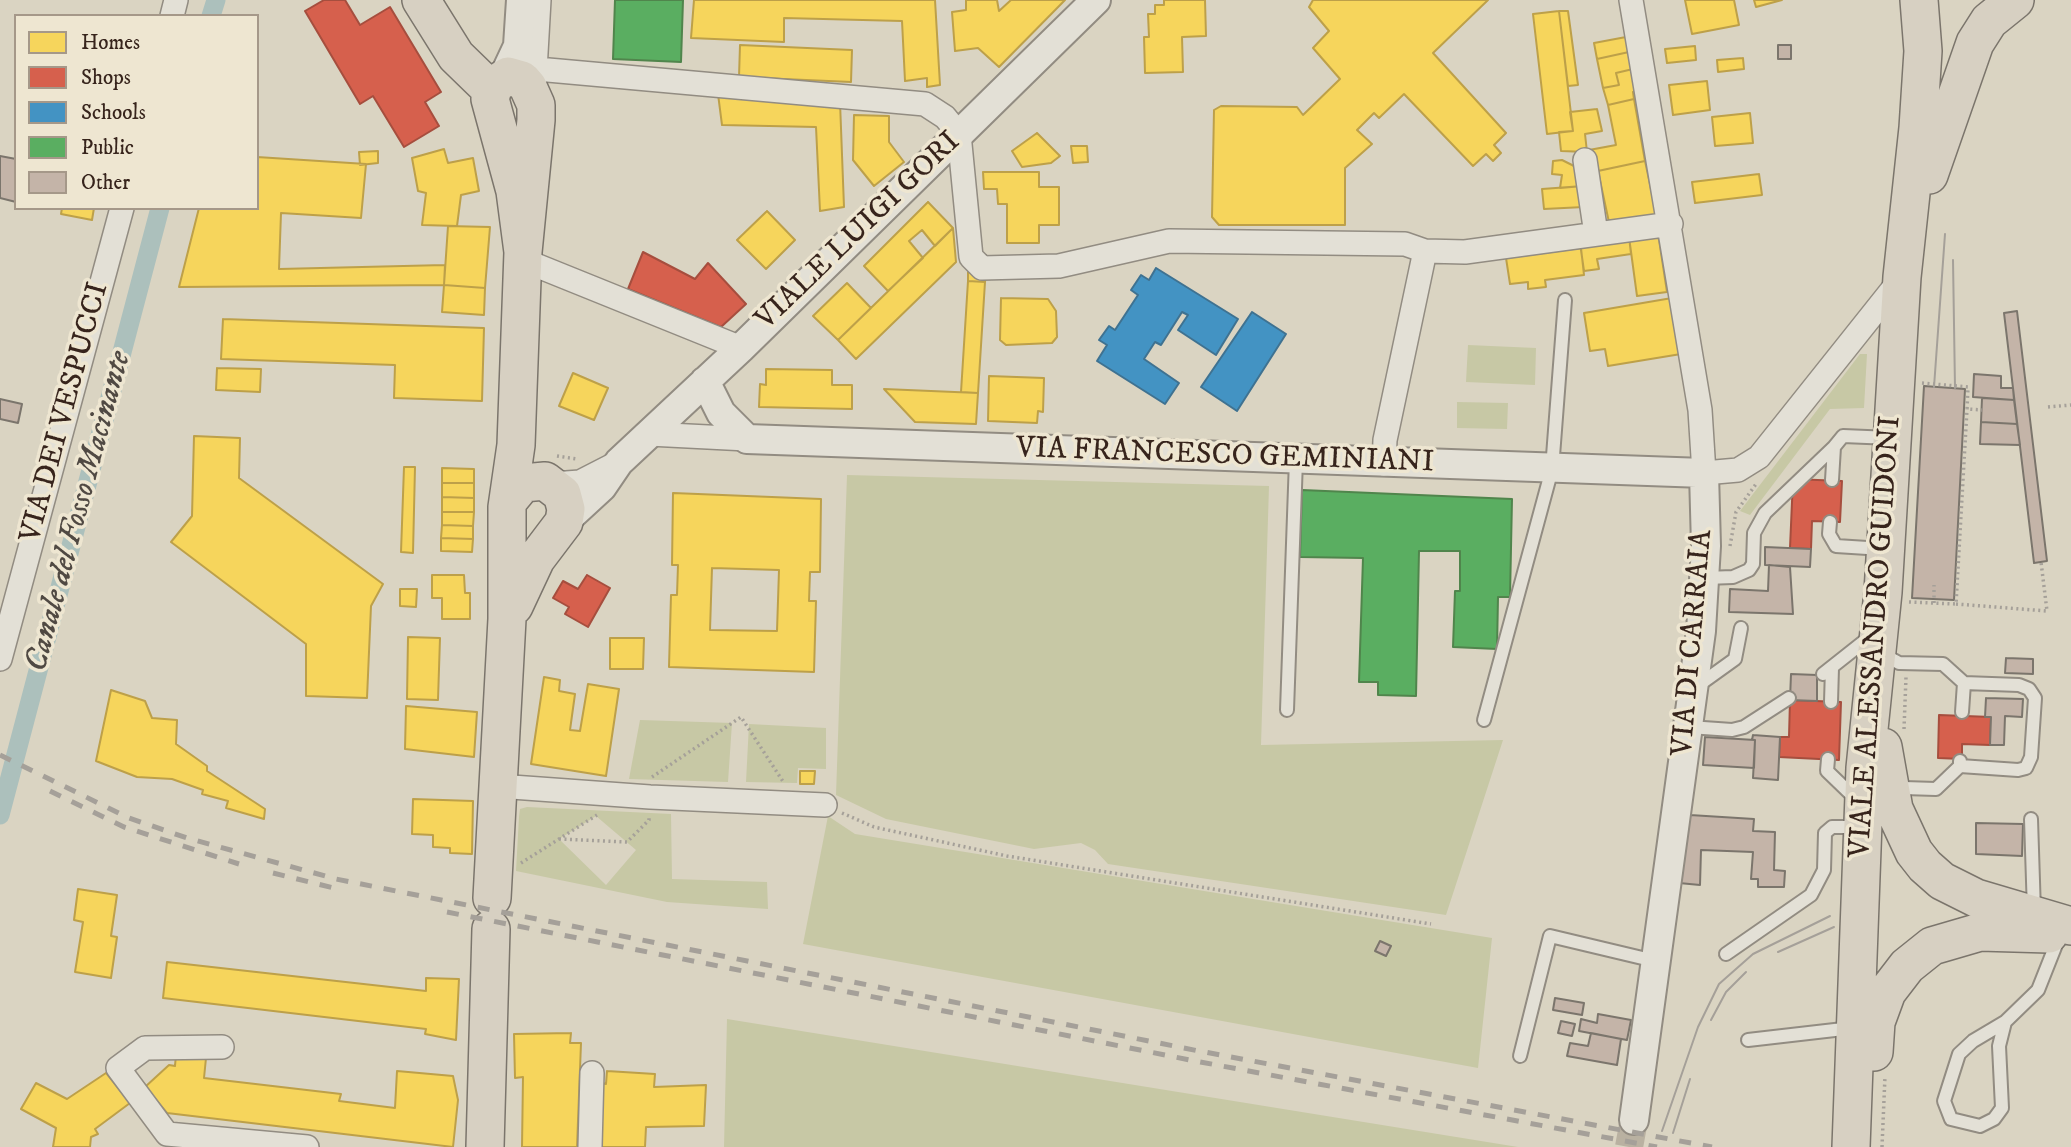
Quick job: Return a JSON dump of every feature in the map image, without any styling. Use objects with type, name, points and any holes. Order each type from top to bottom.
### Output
[{"type":"main road","points":[[421,0],[456,56],[497,84]]},
{"type":"main road","name":"VIALE ALESSANDRO GUIDONI","points":[[1852,1147],[1865,1029],[1874,814],[1888,790],[1884,747],[1896,590],[1885,550],[1902,277],[1918,128],[1923,51],[1919,0]]},
{"type":"main road","points":[[1902,277],[1931,168],[1962,74],[1975,43],[1989,21],[2015,0]]},
{"type":"main road","points":[[485,1147],[491,914],[507,619],[509,511],[516,445],[523,256],[535,152],[536,105],[523,80],[513,76],[497,84],[491,108],[515,191],[523,256]]},
{"type":"main road","points":[[507,619],[536,559],[559,528],[565,501],[551,474],[527,463],[516,445]]},
{"type":"main road","points":[[509,511],[523,483],[551,474]]},
{"type":"main road","points":[[509,511],[519,534],[533,540],[559,528]]},
{"type":"main road","points":[[1874,814],[1942,881],[1976,898],[2059,928]]},
{"type":"main road","points":[[1865,1029],[1895,980],[1932,946],[1980,932],[2059,928]]},
{"type":"main road","name":"VIALE ALESSANDRO GUIDONI","points":[[1865,1029],[1872,1147]]},
{"type":"street","points":[[497,84],[518,46],[521,0]]},
{"type":"street","points":[[536,105],[539,0]]},
{"type":"street","name":"VIALE LUIGI GORI","points":[[559,528],[602,487],[619,462],[741,348],[1096,0]]},
{"type":"street","name":"VIA DI CARRAIA","points":[[1631,0],[1671,224],[1700,410],[1704,473],[1705,578],[1689,727],[1634,1120]]},
{"type":"street","points":[[548,70],[925,104],[946,117],[959,134],[971,257],[982,268],[1059,266],[1169,241],[1405,244],[1425,251],[1465,252],[1671,224]]},
{"type":"street","points":[[1585,160],[1596,234]]},
{"type":"street","name":"VIA DEI VESPUCCI","points":[[0,659],[121,210]]},
{"type":"street","points":[[1384,464],[1385,440],[1425,251]]},
{"type":"street","points":[[523,256],[741,348]]},
{"type":"street","points":[[1704,473],[1733,471],[1759,457],[1902,277]]},
{"type":"street","points":[[705,381],[721,413],[747,439]]},
{"type":"street","name":"VIA FRANCESCO GEMINIANI","points":[[649,434],[1384,464],[1704,473]]},
{"type":"street","name":"VIALE LUIGI GORI","points":[[551,474],[580,482],[619,462]]},
{"type":"street","points":[[498,786],[650,797],[825,805]]},
{"type":"street","points":[[222,1047],[145,1048],[118,1068],[167,1134],[256,1145],[307,1147]]},
{"type":"street","points":[[590,1147],[592,1073]]},
{"type":"lane","points":[[1484,720],[1552,468],[1565,300]]},
{"type":"lane","points":[[1705,578],[1732,577],[1749,570],[1753,564],[1754,533],[1765,513],[1843,436],[1891,438]]},
{"type":"lane","points":[[1832,480],[1834,447]]},
{"type":"lane","points":[[1287,710],[1296,460]]},
{"type":"lane","points":[[1830,522],[1829,534],[1836,546],[1885,550]]},
{"type":"lane","points":[[1694,688],[1735,659],[1741,628]]},
{"type":"lane","points":[[1726,954],[1811,895],[1821,879],[1825,833],[1832,827],[1874,814],[1894,800],[1898,790],[1936,789],[1960,763],[2018,770],[2026,768],[2031,757],[2035,698],[2029,689],[2019,685],[1964,683],[1943,664],[1890,645],[1828,671],[1831,702]]},
{"type":"lane","points":[[1962,712],[1964,683]]},
{"type":"lane","points":[[1689,727],[1732,730],[1744,727],[1789,698]]},
{"type":"lane","points":[[1828,759],[1828,771],[1874,814]]},
{"type":"lane","points":[[2005,1022],[1999,1046],[2002,1108],[1994,1119],[1980,1126],[1951,1119],[1944,1101],[1959,1054],[1973,1041],[2005,1022],[2038,990],[2059,928],[2031,818]]},
{"type":"lane","points":[[1520,1056],[1550,936],[1655,961]]},
{"type":"lane","points":[[1748,1040],[1865,1029]]},
{"type":"path","points":[[1921,370],[1920,383],[1968,387],[1956,604]]},
{"type":"path","points":[[2048,407],[2071,405]]},
{"type":"path","points":[[1967,409],[1982,410]]},
{"type":"path","points":[[551,474],[587,457]]},
{"type":"path","points":[[1896,590],[1909,602],[2047,611],[2041,562]]},
{"type":"path","points":[[1934,586],[1934,603]]},
{"type":"path","points":[[1890,645],[1903,737]]},
{"type":"path","points":[[648,780],[741,718],[787,787]]},
{"type":"path","points":[[825,805],[874,827],[1007,856],[1431,924]]},
{"type":"path","points":[[559,839],[627,842],[649,820],[650,807]]},
{"type":"path","points":[[513,867],[603,811]]},
{"type":"path","points":[[1882,1147],[1885,1073]]},
{"type":"green space","points":[[1468,345],[1536,348],[1535,385],[1466,382]]},
{"type":"green space","points":[[1860,354],[1867,354],[1864,408],[1830,409],[1750,515],[1740,511]]},
{"type":"green space","points":[[1457,402],[1508,403],[1507,429],[1457,428]]},
{"type":"green space","points":[[847,475],[1269,486],[1261,745],[1503,740],[1446,915],[1108,864],[1095,850],[1081,843],[1034,849],[886,819],[836,795]]},
{"type":"green space","points":[[640,720],[732,723],[728,782],[629,779]]},
{"type":"green space","points":[[749,724],[826,728],[826,769],[798,768],[797,783],[746,782]]},
{"type":"green space","points":[[527,807],[671,814],[672,879],[767,882],[768,909],[667,902],[516,871],[520,809]],"holes":[[[596,816],[636,850],[606,885],[559,839]]]},
{"type":"green space","points":[[828,816],[855,834],[1492,938],[1478,1068],[803,944]]},
{"type":"green space","points":[[727,1019],[1518,1147],[724,1147]]},
{"type":"building: Homes","points":[[694,0],[935,0],[940,85],[927,87],[927,78],[905,81],[902,21],[784,18],[784,42],[691,38]]},
{"type":"building: Homes","points":[[966,0],[997,0],[999,11],[1011,0],[1065,0],[999,67],[978,48],[955,51],[952,12],[966,10]]},
{"type":"building: Homes","points":[[1164,0],[1205,0],[1206,36],[1182,37],[1183,72],[1145,73],[1144,37],[1149,37],[1148,14],[1155,14],[1155,5],[1164,5]]},
{"type":"building: Homes","points":[[1313,0],[1488,0],[1433,53],[1506,133],[1494,145],[1501,153],[1493,161],[1486,154],[1473,166],[1404,94],[1379,118],[1374,113],[1357,130],[1372,144],[1345,168],[1345,225],[1219,225],[1212,217],[1214,110],[1221,106],[1297,107],[1303,115],[1340,79],[1313,48],[1329,31],[1309,7]]},
{"type":"building: Homes","points":[[1685,0],[1734,0],[1739,25],[1692,34]]},
{"type":"building: Homes","points":[[1754,0],[1782,0],[1756,7]]},
{"type":"building: Homes","points":[[1559,11],[1573,131],[1547,134],[1533,14]]},
{"type":"building: Homes","points":[[1559,11],[1568,11],[1578,85],[1568,86]]},
{"type":"building: Homes","points":[[1626,37],[1629,52],[1597,59],[1594,43]]},
{"type":"building: Homes","points":[[740,45],[852,50],[851,82],[739,77]]},
{"type":"building: Homes","points":[[1695,46],[1696,60],[1667,63],[1665,49]]},
{"type":"building: Homes","points":[[1629,52],[1633,69],[1616,73],[1619,85],[1603,88],[1597,59]]},
{"type":"building: Homes","points":[[1743,58],[1744,69],[1718,72],[1717,60]]},
{"type":"building: Homes","points":[[1633,69],[1638,90],[1633,92],[1634,99],[1608,105],[1603,88],[1619,85],[1616,73]]},
{"type":"building: Homes","points":[[1707,81],[1710,110],[1673,115],[1669,85]]},
{"type":"building: Homes","points":[[718,94],[840,102],[844,207],[820,211],[816,127],[722,125]]},
{"type":"building: Homes","points":[[1634,99],[1645,161],[1593,172],[1589,150],[1616,145],[1608,105]]},
{"type":"building: Homes","points":[[1597,109],[1602,131],[1585,134],[1587,152],[1561,151],[1559,132],[1573,131],[1570,112]]},
{"type":"building: Homes","points":[[1750,113],[1753,143],[1715,146],[1712,117]]},
{"type":"building: Homes","points":[[854,115],[889,116],[889,142],[904,162],[874,186],[853,160]]},
{"type":"building: Homes","points":[[1037,133],[1060,156],[1051,163],[1022,167],[1012,151]]},
{"type":"building: Homes","points":[[1071,146],[1087,146],[1088,162],[1073,163]]},
{"type":"building: Homes","points":[[444,149],[448,163],[473,158],[479,191],[461,195],[457,226],[422,225],[426,193],[418,191],[412,158]]},
{"type":"building: Homes","points":[[378,151],[378,163],[360,165],[359,152]]},
{"type":"building: Homes","points":[[259,157],[366,164],[361,218],[281,213],[279,269],[445,265],[444,285],[179,287],[198,210],[259,210]]},
{"type":"building: Homes","points":[[1562,160],[1580,169],[1583,186],[1560,188],[1562,175],[1552,174],[1553,161]]},
{"type":"building: Homes","points":[[1645,161],[1657,217],[1610,227],[1598,171]]},
{"type":"building: Homes","points":[[983,172],[1039,172],[1039,187],[1059,187],[1059,225],[1039,225],[1039,243],[1007,243],[1007,204],[998,204],[997,189],[984,189]]},
{"type":"building: Homes","points":[[1759,174],[1762,195],[1695,203],[1692,182]]},
{"type":"building: Homes","points":[[1583,186],[1584,207],[1544,209],[1542,189]]},
{"type":"building: Homes","points":[[928,202],[953,228],[935,246],[922,230],[909,241],[923,258],[888,291],[864,266]]},
{"type":"building: Homes","points":[[62,210],[94,210],[92,220],[61,214]]},
{"type":"building: Homes","points":[[767,211],[795,240],[766,269],[737,240]]},
{"type":"building: Homes","points":[[448,226],[490,227],[485,288],[444,285]]},
{"type":"building: Homes","points":[[953,228],[956,262],[856,359],[838,340]]},
{"type":"building: Homes","points":[[1658,233],[1667,292],[1637,296],[1629,237]]},
{"type":"building: Homes","points":[[1629,237],[1631,254],[1597,259],[1599,269],[1584,271],[1580,243]]},
{"type":"building: Homes","points":[[1581,248],[1584,275],[1545,280],[1546,287],[1528,289],[1528,282],[1510,284],[1506,258]]},
{"type":"building: Homes","points":[[968,272],[986,274],[985,282],[968,281]]},
{"type":"building: Homes","points":[[968,281],[985,282],[978,393],[961,392]]},
{"type":"building: Homes","points":[[847,283],[871,308],[838,340],[813,316]]},
{"type":"building: Homes","points":[[444,285],[485,288],[484,315],[442,312]]},
{"type":"building: Homes","points":[[1001,298],[1048,299],[1056,311],[1057,337],[1052,343],[1006,345],[1000,340]]},
{"type":"building: Homes","points":[[1672,298],[1681,354],[1608,366],[1605,349],[1590,351],[1584,313]]},
{"type":"building: Homes","points":[[223,319],[484,328],[482,401],[394,398],[395,365],[221,359]]},
{"type":"building: Homes","points":[[217,368],[261,369],[260,392],[216,390]]},
{"type":"building: Homes","points":[[766,369],[832,370],[832,385],[852,385],[852,409],[759,407],[760,384],[766,385]]},
{"type":"building: Homes","points":[[573,373],[608,388],[594,420],[559,406]]},
{"type":"building: Homes","points":[[989,376],[1044,378],[1043,412],[1038,411],[1037,423],[988,421]]},
{"type":"building: Homes","points":[[884,389],[978,393],[976,424],[915,422]]},
{"type":"building: Homes","points":[[194,436],[240,438],[239,478],[383,584],[371,606],[367,698],[306,696],[306,644],[171,542],[192,516]]},
{"type":"building: Homes","points":[[404,467],[415,467],[413,553],[401,552]]},
{"type":"building: Homes","points":[[442,468],[474,469],[474,483],[442,483]]},
{"type":"building: Homes","points":[[442,483],[474,483],[474,498],[442,497]]},
{"type":"building: Homes","points":[[673,493],[821,499],[820,572],[810,572],[809,601],[816,601],[814,672],[669,667],[671,595],[677,595],[678,565],[672,565]],"holes":[[[712,568],[779,570],[777,631],[710,630]]]},
{"type":"building: Homes","points":[[442,497],[474,498],[474,512],[442,512]]},
{"type":"building: Homes","points":[[442,512],[474,512],[473,526],[442,525]]},
{"type":"building: Homes","points":[[442,525],[473,526],[473,539],[441,538]]},
{"type":"building: Homes","points":[[441,538],[473,539],[472,552],[441,551]]},
{"type":"building: Homes","points":[[432,575],[464,575],[465,593],[470,593],[470,619],[442,619],[442,598],[432,598]]},
{"type":"building: Homes","points":[[400,589],[417,589],[416,607],[400,606]]},
{"type":"building: Homes","points":[[408,637],[440,638],[438,700],[407,699]]},
{"type":"building: Homes","points":[[610,638],[644,638],[643,669],[610,669]]},
{"type":"building: Homes","points":[[544,677],[560,680],[559,691],[575,694],[570,730],[580,731],[588,684],[619,689],[606,776],[531,764]]},
{"type":"building: Homes","points":[[111,690],[145,701],[152,718],[177,720],[176,744],[207,766],[207,771],[265,809],[264,819],[226,808],[228,801],[202,794],[203,790],[172,779],[137,777],[96,761]]},
{"type":"building: Homes","points":[[406,706],[477,712],[474,757],[405,749]]},
{"type":"building: Homes","points":[[800,771],[815,771],[814,784],[800,784]]},
{"type":"building: Homes","points":[[413,799],[473,801],[472,854],[450,853],[450,848],[433,847],[433,835],[412,834]]},
{"type":"building: Homes","points":[[78,889],[117,895],[111,936],[117,937],[111,978],[75,972],[83,922],[74,920]]},
{"type":"building: Homes","points":[[167,962],[426,991],[426,978],[459,979],[456,1040],[425,1034],[426,1029],[163,998]]},
{"type":"building: Homes","points":[[571,1033],[570,1043],[581,1043],[577,1147],[522,1147],[523,1077],[515,1078],[514,1034]]},
{"type":"building: Homes","points":[[176,1054],[206,1058],[204,1078],[341,1094],[339,1101],[395,1108],[397,1071],[453,1076],[458,1100],[453,1147],[167,1113],[145,1087],[169,1065],[175,1066]]},
{"type":"building: Homes","points":[[607,1071],[655,1074],[654,1087],[706,1085],[704,1126],[646,1127],[645,1147],[601,1147],[602,1083],[606,1084]]},
{"type":"building: Homes","points":[[106,1073],[130,1103],[95,1129],[98,1134],[91,1137],[90,1147],[53,1147],[56,1128],[21,1109],[36,1083],[67,1099]]},
{"type":"building: Shops","points":[[324,0],[345,0],[360,25],[390,7],[441,92],[425,102],[439,126],[404,147],[373,96],[360,104],[305,11]]},
{"type":"building: Shops","points":[[643,252],[695,279],[708,263],[746,304],[721,327],[628,289]]},
{"type":"building: Shops","points":[[1793,479],[1842,481],[1840,522],[1812,521],[1811,549],[1790,548]]},
{"type":"building: Shops","points":[[587,575],[610,588],[588,627],[565,614],[569,607],[553,598],[563,581],[578,589]]},
{"type":"building: Shops","points":[[1790,700],[1841,702],[1839,760],[1779,757],[1780,737],[1789,737]]},
{"type":"building: Shops","points":[[1939,715],[1991,717],[1990,745],[1962,744],[1962,759],[1938,758]]},
{"type":"building: Schools","points":[[1156,268],[1238,319],[1216,355],[1178,330],[1188,315],[1182,312],[1161,345],[1155,342],[1144,359],[1179,383],[1165,404],[1097,361],[1107,345],[1099,340],[1109,326],[1115,330],[1138,295],[1131,290],[1141,275],[1149,280]]},
{"type":"building: Schools","points":[[1252,312],[1286,334],[1237,411],[1201,387]]},
{"type":"building: Public","points":[[615,0],[683,0],[681,62],[613,59]]},
{"type":"building: Public","points":[[1302,490],[1512,499],[1510,597],[1498,597],[1497,649],[1453,647],[1455,591],[1460,591],[1460,551],[1419,551],[1416,696],[1378,695],[1378,682],[1359,682],[1363,558],[1300,557]]},
{"type":"building: Other","points":[[1778,45],[1791,45],[1791,59],[1778,59]]},
{"type":"building: Other","points":[[0,156],[14,159],[14,202],[0,198]]},
{"type":"building: Other","points":[[2017,311],[2047,561],[2034,563],[2004,313]]},
{"type":"building: Other","points":[[1974,374],[2001,376],[2001,388],[2013,388],[2014,400],[1973,397]]},
{"type":"building: Other","points":[[1924,386],[1965,389],[1954,600],[1912,598]]},
{"type":"building: Other","points":[[1982,398],[2014,400],[2017,424],[1981,422]]},
{"type":"building: Other","points":[[0,399],[22,404],[18,423],[0,419]]},
{"type":"building: Other","points":[[1981,422],[2017,424],[2020,445],[1980,444]]},
{"type":"building: Other","points":[[1765,547],[1811,549],[1810,567],[1765,565]]},
{"type":"building: Other","points":[[1769,565],[1790,567],[1793,614],[1729,612],[1730,589],[1768,591]]},
{"type":"building: Other","points":[[2006,658],[2033,659],[2033,674],[2005,673]]},
{"type":"building: Other","points":[[1791,674],[1817,675],[1817,701],[1790,700]]},
{"type":"building: Other","points":[[1986,698],[2023,699],[2022,717],[2005,716],[2004,745],[1990,745],[1991,717],[1985,717]]},
{"type":"building: Other","points":[[1753,735],[1780,737],[1778,780],[1753,778]]},
{"type":"building: Other","points":[[1705,737],[1755,740],[1754,768],[1703,765]]},
{"type":"building: Other","points":[[1690,815],[1754,819],[1753,831],[1775,832],[1774,870],[1785,871],[1784,887],[1758,887],[1758,879],[1751,879],[1753,852],[1701,850],[1700,885],[1679,883]]},
{"type":"building: Other","points":[[1976,823],[2023,824],[2022,856],[1976,854]]},
{"type":"building: Other","points":[[1380,941],[1391,946],[1386,956],[1375,951]]},
{"type":"building: Other","points":[[1555,998],[1584,1003],[1582,1015],[1553,1010]]},
{"type":"building: Other","points":[[1598,1014],[1631,1020],[1627,1040],[1579,1031],[1581,1019],[1597,1023]]},
{"type":"building: Other","points":[[1561,1021],[1575,1024],[1572,1036],[1558,1033]]},
{"type":"building: Other","points":[[1591,1033],[1621,1039],[1617,1065],[1567,1056],[1570,1043],[1588,1046]]},
{"type":"waterway","name":"Canale del Fosso Macinante","points":[[212,14],[216,0]]},
{"type":"waterway","name":"Canale del Fosso Macinante","points":[[0,815],[159,210]]},
{"type":"tunnel","points":[[1629,1147],[1634,1120]]},
{"type":"tram line","points":[[1934,387],[1945,234]]},
{"type":"tram line","points":[[1953,260],[1955,388]]},
{"type":"tram line","points":[[1662,1131],[1698,1027],[1719,984],[1753,954],[1830,916]]},
{"type":"tram line","points":[[1778,952],[1834,927]]},
{"type":"tram line","points":[[1711,1020],[1726,992],[1746,972]]},
{"type":"tram line","points":[[1673,1133],[1690,1079]]},
{"type":"railway","points":[[0,755],[129,818],[187,838],[336,879],[1199,1051],[1712,1147]]},
{"type":"railway","points":[[50,791],[124,827],[239,864]]},
{"type":"railway","points":[[273,873],[334,888]]},
{"type":"railway","points":[[447,912],[1195,1061],[1657,1147]]}]
